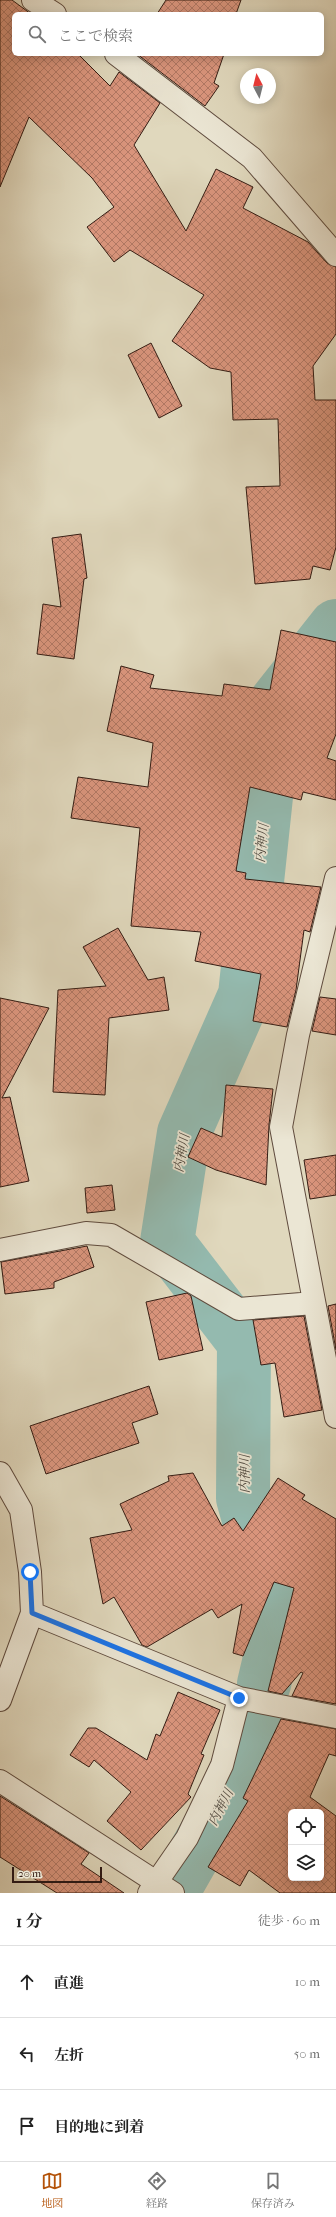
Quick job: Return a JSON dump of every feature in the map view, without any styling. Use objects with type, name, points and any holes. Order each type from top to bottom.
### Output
[{"type":"street","points":[[33,0],[52,12]]},
{"type":"street","points":[[119,56],[252,158],[336,255]]},
{"type":"street","points":[[336,878],[298,1035],[281,1127],[314,1303],[330,1353],[336,1417]]},
{"type":"street","points":[[0,1250],[86,1233],[111,1235],[239,1310],[314,1303]]},
{"type":"street","points":[[0,1472],[21,1510],[30,1572],[32,1613],[0,1700]]},
{"type":"street","points":[[32,1613],[239,1698],[336,1716]]},
{"type":"street","points":[[0,1781],[161,1889],[188,1838],[222,1765],[239,1698]]},
{"type":"building","points":[[0,0],[12,0],[28,12],[12,12],[12,56],[80,56],[110,86],[119,72],[160,103],[134,145],[186,231],[216,169],[253,187],[243,208],[308,242],[327,263],[336,267],[336,334],[313,366],[315,400],[336,400],[336,547],[330,570],[313,566],[310,579],[255,584],[246,487],[280,486],[278,419],[233,420],[231,372],[210,368],[172,341],[204,295],[130,250],[114,262],[87,227],[114,207],[92,178],[29,117],[0,187]]},
{"type":"building","points":[[166,0],[241,0],[237,12],[158,12]]},
{"type":"building","points":[[140,56],[223,56],[214,83],[219,86],[205,106]]},
{"type":"building","points":[[151,343],[182,406],[159,418],[128,355]]},
{"type":"building","points":[[81,534],[87,578],[84,579],[74,659],[37,654],[43,604],[61,607],[52,538]]},
{"type":"building","points":[[281,630],[336,642],[336,734],[327,758],[336,761],[336,800],[303,792],[301,800],[250,787],[236,871],[246,873],[245,879],[321,887],[310,932],[304,930],[296,990],[287,1027],[253,1021],[261,974],[195,961],[201,932],[131,926],[140,828],[71,818],[78,777],[148,787],[153,743],[107,731],[121,666],[154,675],[150,688],[222,696],[224,684],[270,690]]},
{"type":"building","points":[[118,928],[148,980],[164,977],[169,1010],[109,1018],[105,1095],[53,1092],[58,990],[106,986],[83,947]]},
{"type":"building","points":[[320,997],[336,999],[336,1035],[312,1031]]},
{"type":"building","points":[[0,998],[49,1008],[2,1098],[10,1097],[29,1181],[0,1187]]},
{"type":"building","points":[[226,1085],[273,1089],[269,1125],[266,1185],[216,1170],[188,1157],[201,1128],[222,1137]]},
{"type":"building","points":[[336,1155],[336,1195],[310,1199],[304,1160]]},
{"type":"building","points":[[112,1185],[115,1210],[87,1213],[85,1188]]},
{"type":"building","points":[[87,1246],[94,1267],[54,1282],[54,1288],[5,1294],[1,1262]]},
{"type":"building","points":[[187,1293],[191,1296],[203,1350],[159,1360],[146,1302]]},
{"type":"building","points":[[336,1304],[336,1350],[328,1306]]},
{"type":"building","points":[[304,1316],[322,1410],[284,1417],[275,1363],[261,1365],[253,1320]]},
{"type":"building","points":[[149,1386],[158,1414],[132,1423],[139,1443],[46,1474],[30,1426]]},
{"type":"building","points":[[193,1473],[222,1526],[234,1518],[243,1531],[278,1478],[305,1495],[302,1499],[336,1519],[336,1704],[292,1696],[303,1673],[301,1672],[282,1694],[268,1691],[294,1588],[274,1582],[243,1656],[233,1653],[242,1604],[218,1618],[212,1609],[147,1647],[142,1645],[114,1597],[103,1604],[90,1538],[132,1530],[120,1504],[169,1481],[168,1476]]},
{"type":"building","points":[[178,1692],[220,1710],[201,1754],[204,1755],[188,1794],[191,1797],[141,1850],[107,1821],[131,1792],[94,1760],[89,1767],[70,1755],[88,1728],[96,1728],[147,1760],[156,1734],[160,1736]]},
{"type":"building","points":[[281,1719],[336,1729],[336,1756],[329,1754],[310,1797],[336,1816],[336,1893],[280,1893],[249,1870],[240,1886],[208,1867],[248,1801],[243,1798]]},
{"type":"building","points":[[0,1796],[89,1853],[81,1864],[124,1893],[57,1893],[0,1857]]},
{"type":"waterway","name":"内神川","points":[[264,1684],[275,1637],[257,1549],[243,1498],[244,1342],[167,1242],[184,1133],[245,995],[276,702],[336,626]]},
{"type":"waterway","name":"内神川","points":[[172,1893],[225,1800],[257,1715]]},
{"type":"route","points":[[30,1572],[32,1613],[239,1698]]}]
